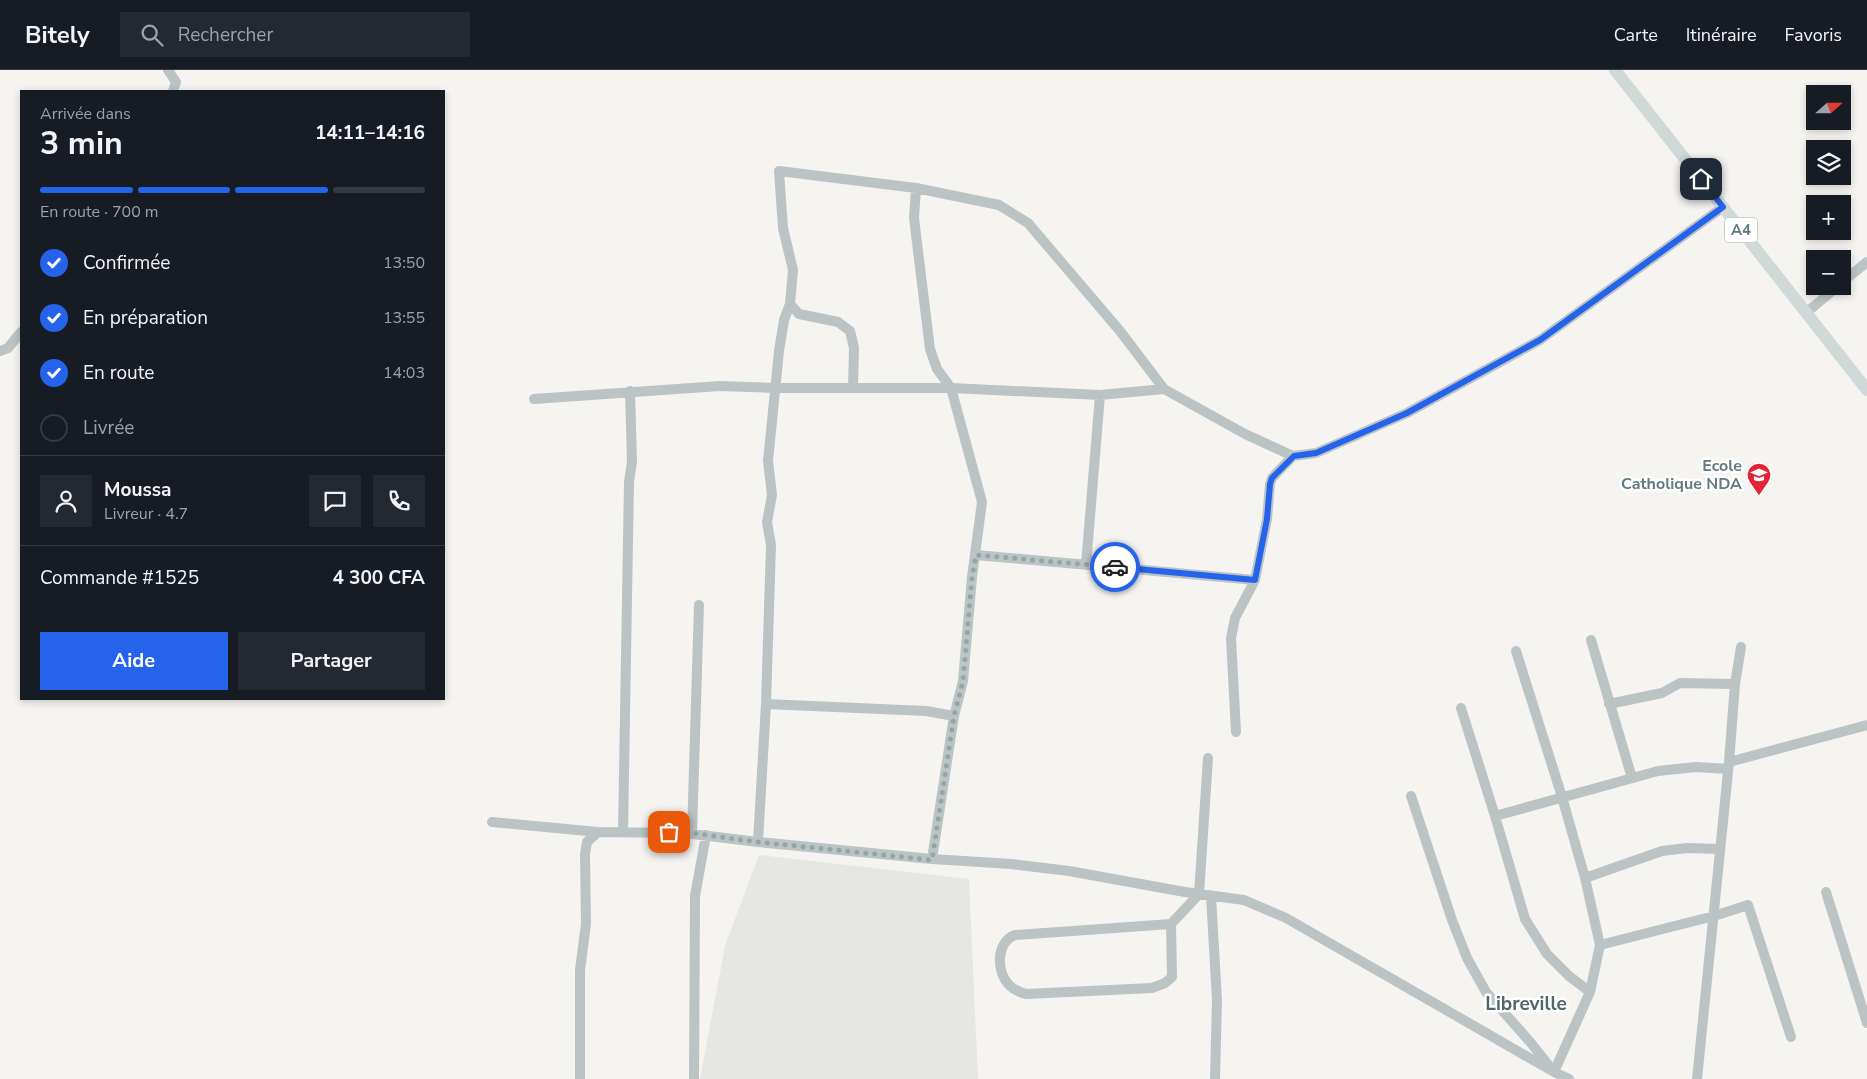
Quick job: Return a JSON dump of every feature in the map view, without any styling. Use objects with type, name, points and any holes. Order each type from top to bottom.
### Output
[{"type":"main road","name":"A4","points":[[1615,70],[1867,390]]},
{"type":"street","points":[[168,70],[176,82],[173,90]]},
{"type":"street","points":[[758,842],[766,704],[771,544],[768,522],[772,495],[768,461],[775,388],[784,320],[790,304],[793,270],[783,228],[779,171],[916,188],[999,205],[1028,223],[1120,331],[1164,389],[1245,434],[1294,456],[1316,453],[1407,413],[1540,340],[1723,207]]},
{"type":"street","points":[[916,188],[914,218],[930,349],[936,369],[951,388],[982,502],[972,577],[963,681],[954,716],[932,860]]},
{"type":"street","points":[[1851,275],[1867,262]]},
{"type":"street","points":[[1806,313],[1827,295]]},
{"type":"street","points":[[790,304],[799,314],[838,322],[850,331],[854,348],[853,388]]},
{"type":"street","points":[[0,351],[8,348],[20,333]]},
{"type":"street","points":[[534,399],[720,386],[775,388],[951,388],[1100,395],[1164,389]]},
{"type":"street","points":[[623,832],[629,482],[632,462],[630,391]]},
{"type":"street","points":[[1086,565],[1100,395]]},
{"type":"street","points":[[1236,732],[1232,638],[1235,618],[1255,580],[1267,519],[1272,478],[1294,456]]},
{"type":"street","points":[[976,555],[1255,580]]},
{"type":"street","points":[[692,834],[699,605]]},
{"type":"street","points":[[1591,640],[1632,778]]},
{"type":"street","points":[[1697,1079],[1729,765],[1735,684],[1741,647]]},
{"type":"street","points":[[1516,651],[1562,797],[1585,878],[1600,944],[1590,992],[1554,1072]]},
{"type":"street","points":[[1610,704],[1662,693],[1680,683],[1735,684]]},
{"type":"street","points":[[766,704],[926,711],[954,716]]},
{"type":"street","points":[[1461,708],[1525,919],[1547,954],[1569,976],[1590,992]]},
{"type":"street","points":[[1495,816],[1632,778],[1678,768],[1729,765],[1867,725]]},
{"type":"street","points":[[1171,924],[1172,977],[1152,988],[1026,994],[1016,991],[1003,977],[1000,958],[1001,947],[1009,937],[1015,935],[1171,924],[1199,894],[1208,758]]},
{"type":"street","points":[[1411,796],[1466,958],[1486,992],[1554,1072]]},
{"type":"street","points":[[492,822],[598,832],[706,835],[932,860],[1011,864],[1069,871],[1244,900],[1286,918],[1569,1079]]},
{"type":"street","points":[[580,1079],[580,970],[586,924],[585,854],[587,842],[598,832]]},
{"type":"street","points":[[694,1079],[695,896],[706,835]]},
{"type":"street","points":[[1585,878],[1662,851],[1687,848],[1720,849]]},
{"type":"street","points":[[1826,892],[1867,1023]]},
{"type":"street","points":[[1211,896],[1217,1000],[1215,1079]]},
{"type":"street","points":[[1600,944],[1714,916],[1748,905],[1791,1037]]},
{"type":"shaded area","points":[[759,855],[969,879],[978,1079],[700,1079],[725,946]]},
{"type":"way so far","points":[[669,832],[684,832],[758,842],[932,860],[954,716],[963,681],[972,577],[976,555],[1115,567]]},
{"type":"place","name":"Ecole Catholique NDA","points":[[1759,496]]},
{"type":"district","name":"Libreville","points":[[1526,1004]]},
{"type":"route","points":[[1115,567],[1255,580],[1267,519],[1270,484],[1272,478],[1294,456],[1316,453],[1407,413],[1540,340],[1723,207],[1701,179]]}]
